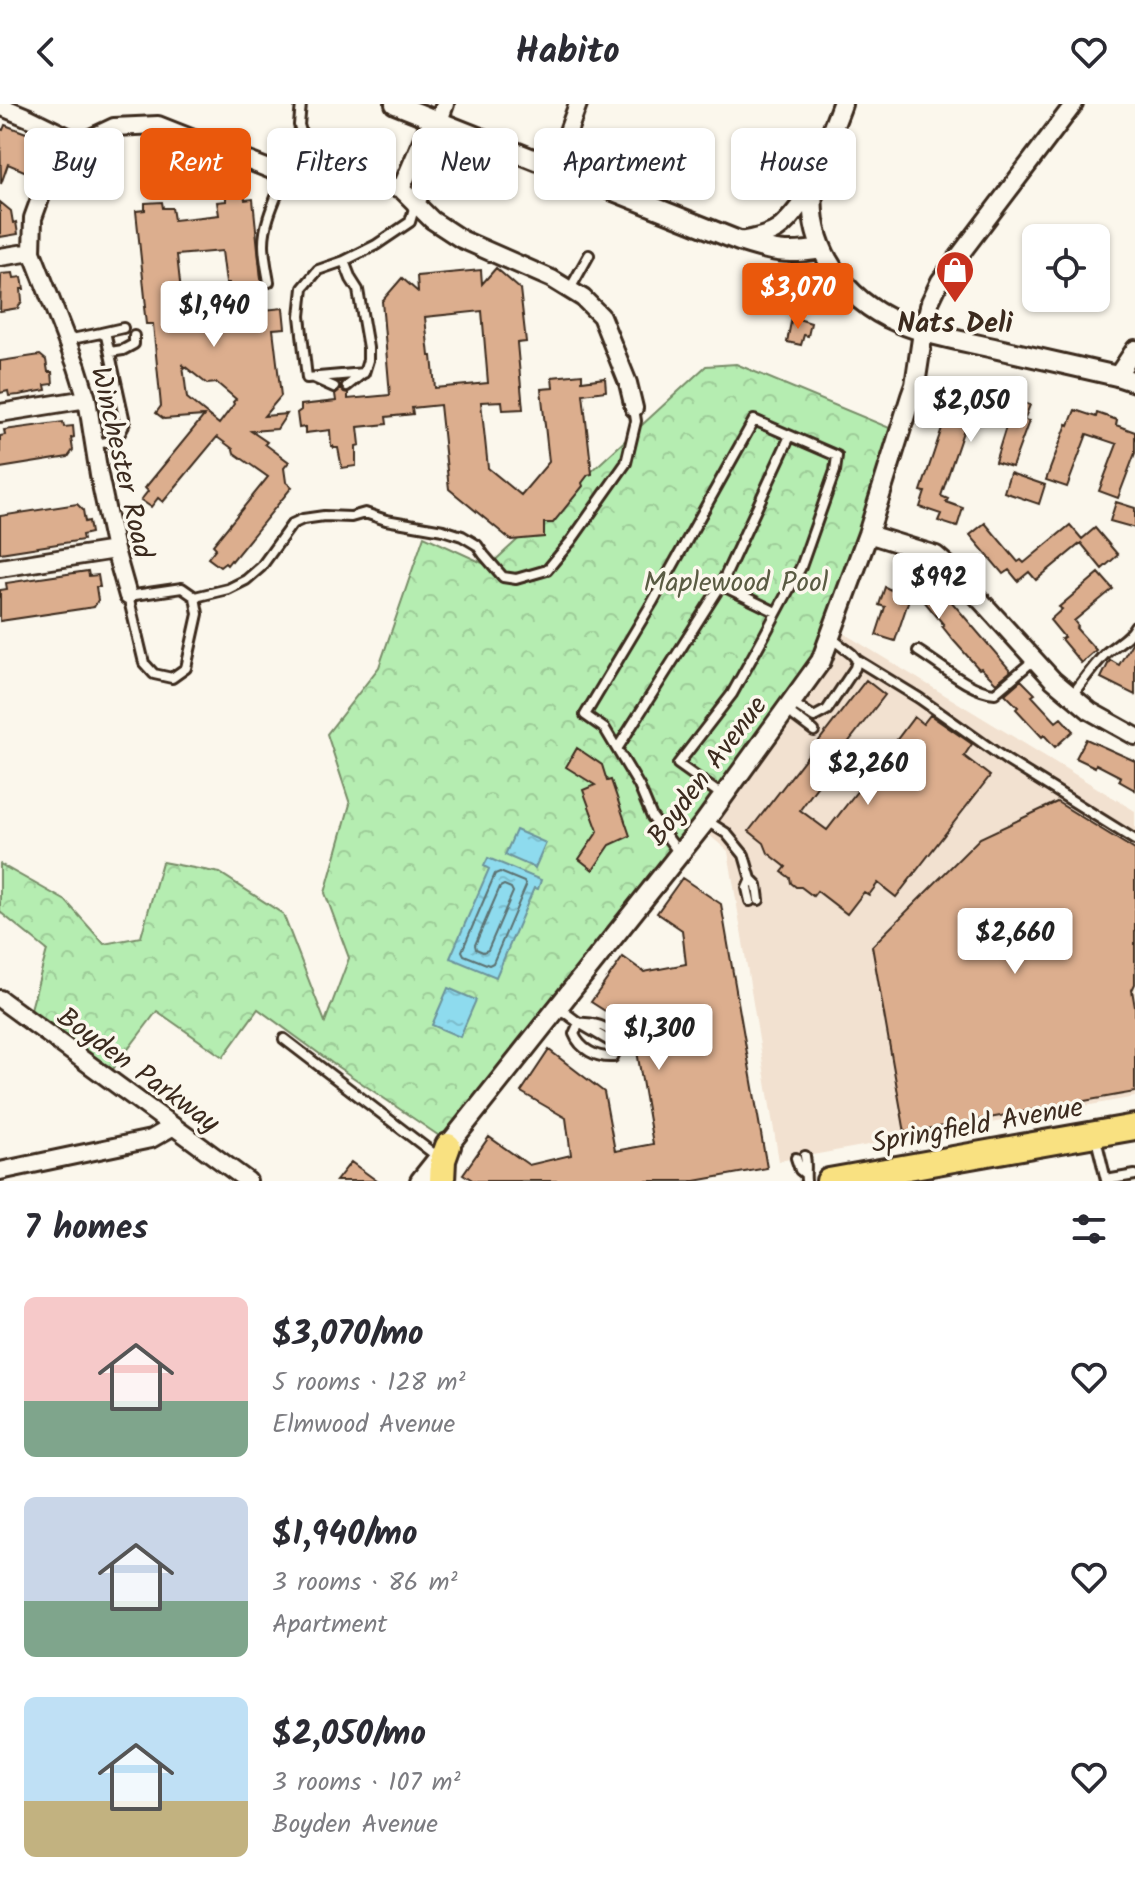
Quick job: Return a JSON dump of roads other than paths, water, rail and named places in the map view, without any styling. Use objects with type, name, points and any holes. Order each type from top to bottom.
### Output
[{"type":"main road","name":"Springfield Avenue","points":[[829,1181],[935,1167],[1135,1127]]},
{"type":"street","points":[[395,104],[442,113],[534,157]]},
{"type":"street","points":[[569,128],[578,104]]},
{"type":"street","points":[[833,128],[842,104]]},
{"type":"street","points":[[923,332],[930,302],[940,281],[1074,104]]},
{"type":"street","points":[[0,106],[49,128]]},
{"type":"street","points":[[442,113],[426,131],[401,189],[432,220],[461,239],[552,279],[583,298],[601,316],[628,383],[634,408]]},
{"type":"street","points":[[416,205],[441,136],[442,113]]},
{"type":"street","name":"Winchester Road","points":[[112,128],[158,125],[166,128]]},
{"type":"street","name":"Winchester Road","points":[[396,188],[401,189]]},
{"type":"street","name":"Winchester Road","points":[[40,200],[33,218],[32,252],[87,399],[115,550],[128,596]]},
{"type":"street","points":[[637,200],[739,241],[779,253],[795,254],[822,249]]},
{"type":"street","points":[[739,241],[776,232],[805,200]]},
{"type":"street","points":[[814,200],[815,225],[828,263],[848,287],[894,321],[923,332],[1126,379],[1135,349]]},
{"type":"street","points":[[0,257],[32,252]]},
{"type":"street","name":"Boyden Avenue","points":[[420,1181],[443,1161],[558,1008],[680,854],[821,661],[868,534],[915,385],[923,332]]},
{"type":"street","points":[[0,413],[87,399]]},
{"type":"street","points":[[868,534],[936,555],[1053,680],[1090,711],[1135,736]]},
{"type":"street","points":[[0,568],[115,550]]},
{"type":"street","name":"Boyden Parkway","points":[[0,999],[248,1181]]},
{"type":"street","points":[[0,1171],[151,1139],[172,1127]]},
{"type":"lane","points":[[300,128],[301,104]]},
{"type":"lane","points":[[269,282],[264,243],[268,216],[276,200]]},
{"type":"lane","points":[[364,373],[307,378],[300,316],[303,288],[318,270],[376,245],[410,222],[416,205]]},
{"type":"lane","points":[[570,290],[589,255]]},
{"type":"lane","points":[[344,261],[358,290],[368,348],[364,373],[347,386]]},
{"type":"lane","points":[[66,340],[123,328]]},
{"type":"lane","points":[[94,445],[107,443],[121,433],[125,422],[106,336],[101,333]]},
{"type":"lane","points":[[110,352],[134,344],[134,336]]},
{"type":"lane","points":[[313,377],[334,387]]},
{"type":"lane","points":[[195,597],[228,589],[246,580],[261,567],[292,524],[324,516],[351,517],[365,513],[462,536],[477,545],[503,577],[516,579],[547,570],[626,463],[636,421],[634,408]]},
{"type":"lane","points":[[680,854],[652,817],[639,786],[605,729],[585,715],[652,603],[754,420],[837,456],[835,471],[801,567],[732,694],[678,764],[723,796]]},
{"type":"lane","points":[[617,749],[721,585],[790,436]]},
{"type":"lane","points":[[721,585],[776,612]]},
{"type":"lane","points":[[182,588],[195,597],[198,614],[186,668],[172,678],[154,674],[144,663],[128,596],[182,588]]},
{"type":"lane","points":[[1072,696],[1095,664],[1131,634],[1135,626]]},
{"type":"lane","points":[[830,636],[857,660],[919,698],[1008,761],[1135,840]]},
{"type":"lane","points":[[918,651],[989,693],[995,693],[1034,660]]},
{"type":"lane","points":[[788,706],[814,717],[827,710],[855,668],[857,660]]},
{"type":"lane","points":[[788,706],[814,731]]},
{"type":"lane","points":[[706,820],[726,833],[744,855],[751,879],[757,885],[754,901]]},
{"type":"lane","points":[[558,1008],[579,1023],[609,1029],[617,1035],[618,1046],[613,1057],[602,1058],[576,1040],[574,1034],[579,1023]]},
{"type":"lane","points":[[284,1039],[443,1161]]},
{"type":"lane","points":[[1095,1134],[1106,1180],[1135,1175]]},
{"type":"lane","points":[[801,1157],[800,1170],[805,1178]]},
{"type":"water","points":[[516,830],[546,843],[535,868],[505,855]]},
{"type":"water","points":[[488,858],[541,880],[538,889],[534,888],[496,977],[450,958],[489,869],[484,866]]},
{"type":"water","points":[[448,988],[476,1000],[460,1037],[432,1025]]},
{"type":"place","name":"Nats Deli","points":[[955,304]]},
{"type":"park label","name":"Maplewood Pool","points":[[736,581]]}]
